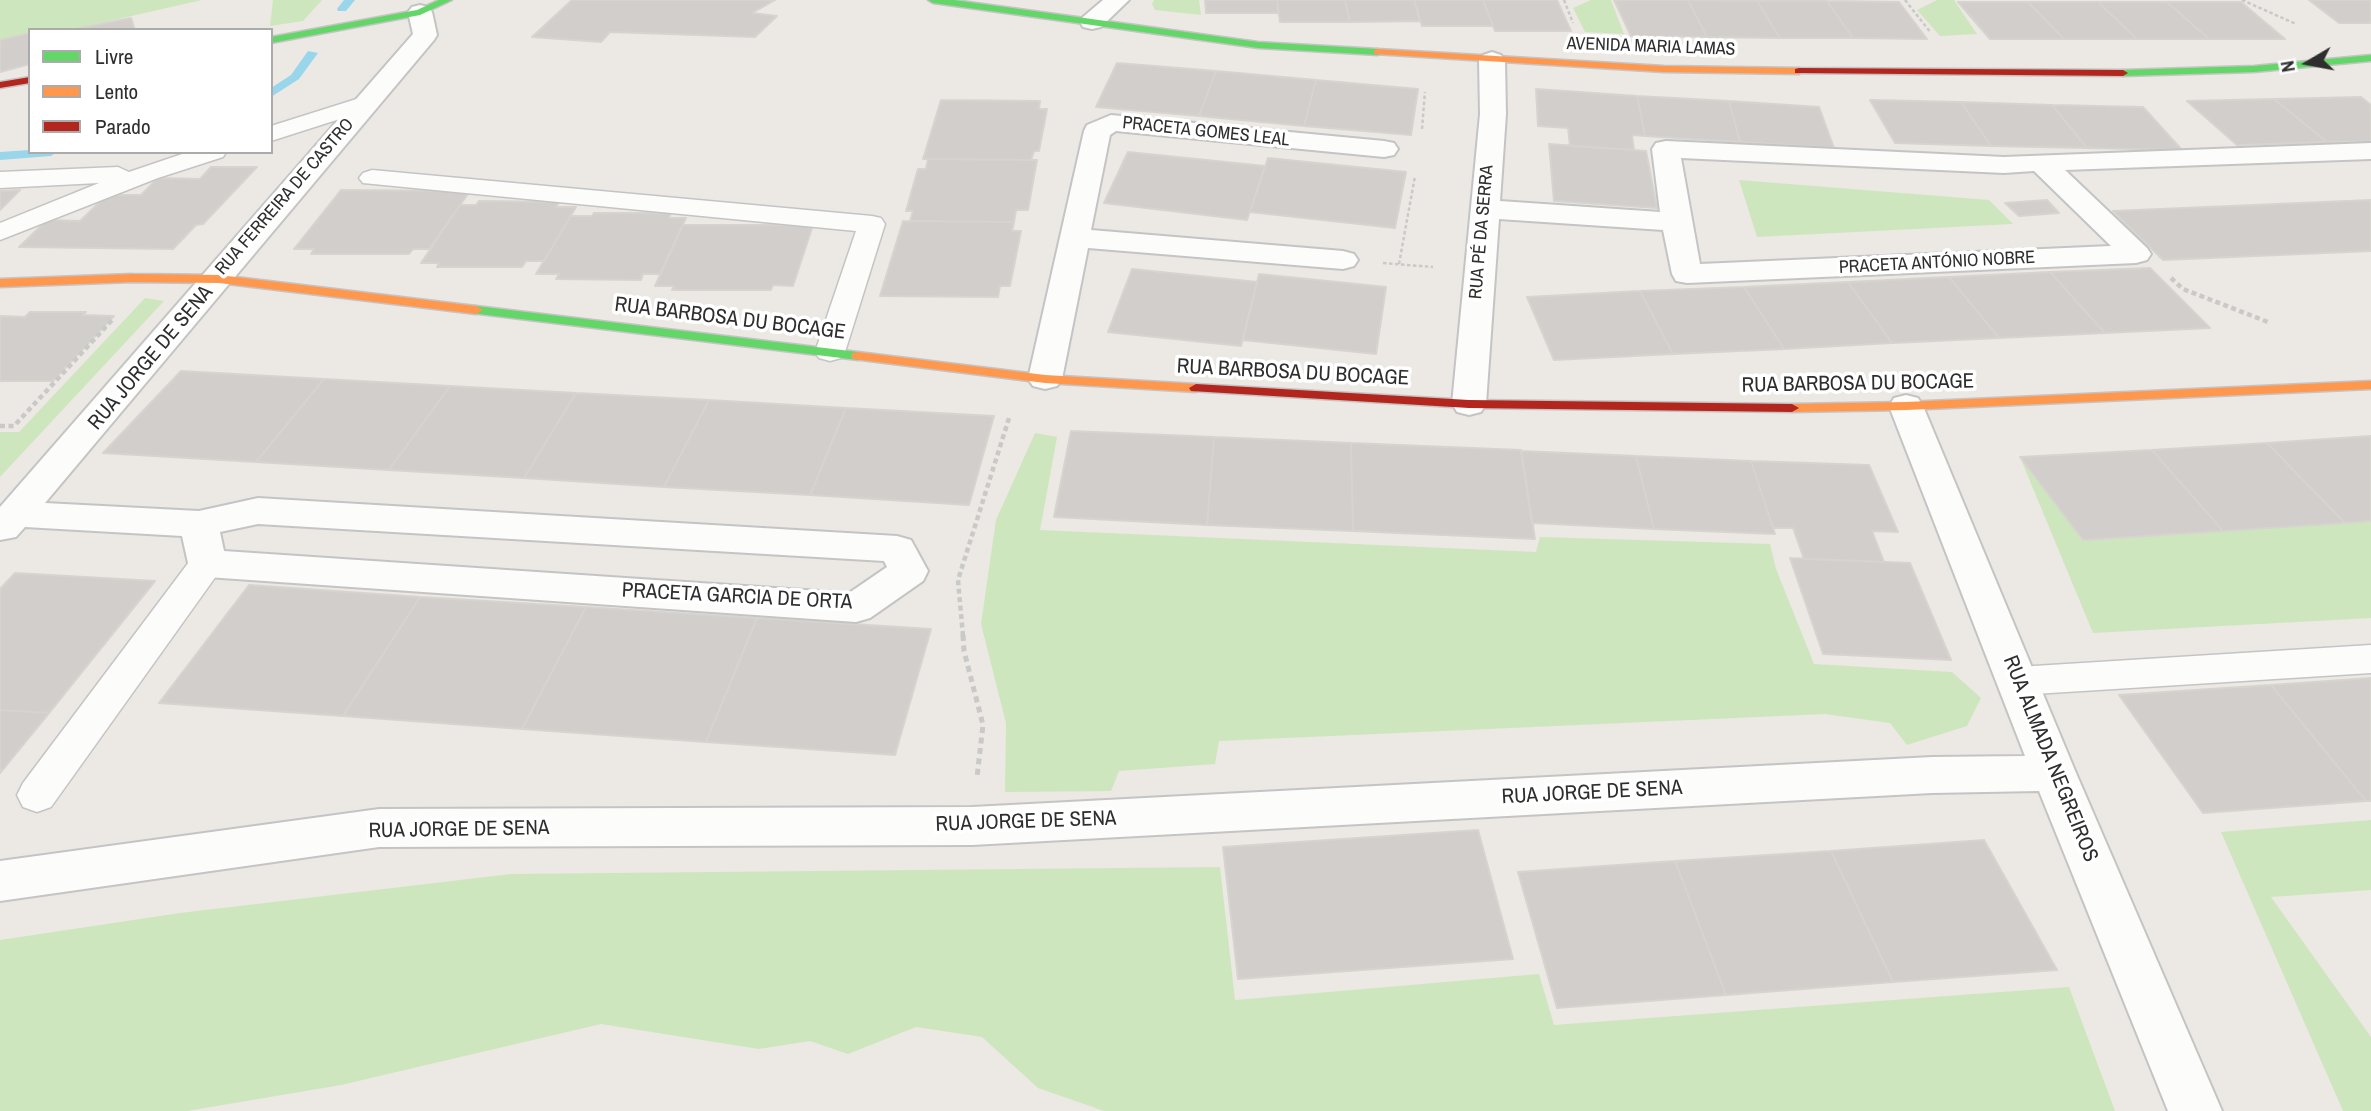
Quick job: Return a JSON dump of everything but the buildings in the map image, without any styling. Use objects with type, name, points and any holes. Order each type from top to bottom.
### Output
[{"type":"street","points":[[273,40],[420,12],[447,0]]},
{"type":"street","name":"AVENIDA MARIA LAMAS","points":[[933,0],[1258,45],[1664,69],[2107,74],[2254,69],[2371,58]]},
{"type":"street","points":[[1092,22],[1117,0]]},
{"type":"street","name":"RUA FERREIRA DE CASTRO","points":[[0,283],[132,278],[219,279],[425,35],[420,12]]},
{"type":"street","name":"RUA PÉ DA SERRA","points":[[1469,404],[1493,114],[1492,60]]},
{"type":"street","points":[[0,85],[28,80]]},
{"type":"street","name":"PRACETA GOMES LEAL","points":[[1033,377],[1056,335],[1073,238],[1097,131],[1111,123],[1384,149]]},
{"type":"street","name":"PRACETA ANTÓNIO NOBRE","points":[[2136,254],[1687,274],[1676,222],[1666,149],[2004,165],[2051,172],[2371,175]]},
{"type":"street","name":"PRACETA ANTÓNIO NOBRE","points":[[2051,172],[2371,151]]},
{"type":"street","points":[[2051,172],[2136,254]]},
{"type":"street","points":[[1484,209],[1676,222]]},
{"type":"street","points":[[1073,238],[1343,260]]},
{"type":"street","name":"RUA BARBOSA DU BOCAGE","points":[[219,279],[1033,377],[1469,404],[1797,408],[1906,406],[2371,385]]},
{"type":"street","name":"RUA JORGE DE SENA","points":[[8,523],[219,279]]},
{"type":"street","name":"RUA ALMADA NEGREIROS","points":[[1906,406],[2054,773],[2195,1111]]},
{"type":"street","name":"PRACETA GARCIA DE ORTA","points":[[8,523],[199,524],[258,511],[897,549],[909,571],[856,608],[207,563]]},
{"type":"street","points":[[199,524],[207,563]]},
{"type":"street","name":"RUA JORGE DE SENA","points":[[0,881],[379,828],[972,826],[1932,775],[2054,773]]},
{"type":"lane","points":[[273,133],[366,103]]},
{"type":"lane","points":[[0,232],[149,173],[208,154]]},
{"type":"lane","points":[[0,180],[149,173]]},
{"type":"lane","points":[[372,178],[872,224],[830,352]]},
{"type":"lane","points":[[37,795],[207,563]]},
{"type":"lane","points":[[2018,681],[2371,659]]},
{"type":"path","points":[[1564,0],[1574,25]]},
{"type":"path","points":[[1905,0],[1933,36]]},
{"type":"path","points":[[2242,0],[2298,25]]},
{"type":"path","points":[[1399,264],[1412,196]]},
{"type":"path","points":[[2136,254],[2160,268],[2183,289],[2268,321]]},
{"type":"path","points":[[1343,260],[1478,271]]},
{"type":"path","points":[[0,426],[14,426],[119,313]]},
{"type":"path","points":[[972,826],[983,725],[964,650],[958,580],[1033,377]]},
{"type":"green space","points":[[0,0],[202,0],[79,28],[28,28],[28,33],[0,40]]},
{"type":"green space","points":[[273,0],[322,0],[303,21],[270,26]]},
{"type":"green space","points":[[1154,0],[1199,0],[1201,15],[1155,10],[1152,4]]},
{"type":"green space","points":[[1591,0],[1611,0],[1624,34],[1585,32],[1573,8]]},
{"type":"green space","points":[[1937,0],[1954,0],[1977,34],[1940,36],[1917,10]]},
{"type":"green space","points":[[1739,180],[1989,200],[2013,224],[1757,237]]},
{"type":"green space","points":[[145,298],[164,301],[0,477],[0,432],[19,432]]},
{"type":"green space","points":[[1035,433],[1057,437],[1040,530],[1536,552],[1540,537],[1770,544],[1776,569],[1814,664],[1952,672],[1981,698],[1967,726],[1907,745],[1890,723],[1825,714],[1219,741],[1215,764],[1119,771],[1111,791],[1005,792],[1006,723],[981,624],[996,520]]},
{"type":"green space","points":[[2020,457],[2083,540],[2371,521],[2371,618],[2093,633]]},
{"type":"green space","points":[[2371,820],[2371,890],[2271,897],[2371,1037],[2371,1111],[2343,1111],[2221,832]]},
{"type":"green space","points":[[1220,867],[1235,1000],[1539,974],[1554,1025],[2069,987],[2115,1111],[1104,1111],[1038,1088],[982,1037],[916,1027],[848,1054],[810,1041],[759,1049],[601,1024],[341,1085],[187,1111],[0,1111],[0,940],[180,913],[511,874]]},
{"type":"waterway","points":[[342,9],[350,0]]},
{"type":"waterway","points":[[273,93],[295,77],[312,53]]},
{"type":"waterway","points":[[0,156],[28,154]]},
{"type":"traffic: fast","points":[[273,40],[420,12],[447,0]]},
{"type":"traffic: fast","points":[[933,0],[1258,45],[1378,52]]},
{"type":"traffic: fast","points":[[2123,73],[2254,69],[2371,58]]},
{"type":"traffic: fast","points":[[476,310],[858,356]]},
{"type":"traffic: slow","points":[[1378,52],[1664,69],[1799,71]]},
{"type":"traffic: slow","points":[[0,283],[132,278],[219,279],[476,310]]},
{"type":"traffic: slow","points":[[858,356],[1045,379],[1196,388]]},
{"type":"traffic: slow","points":[[1792,408],[1906,406],[2371,385]]},
{"type":"traffic: jam","points":[[1799,71],[2123,73]]},
{"type":"traffic: jam","points":[[0,85],[28,80]]},
{"type":"traffic: jam","points":[[1196,388],[1469,404],[1792,408]]}]
